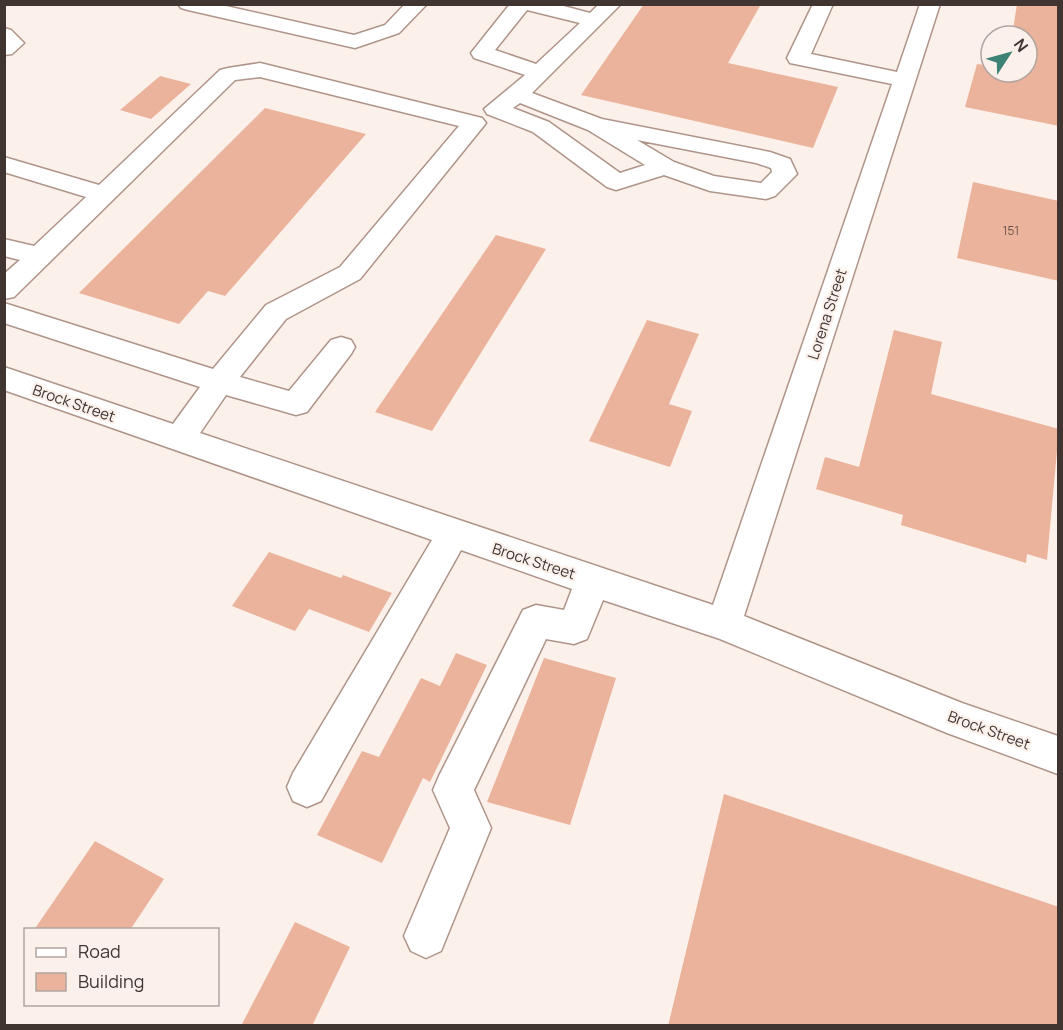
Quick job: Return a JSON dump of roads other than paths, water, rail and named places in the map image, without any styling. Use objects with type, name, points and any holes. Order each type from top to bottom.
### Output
[{"type":"street","points":[[188,4],[356,42],[392,29],[417,4]]},
{"type":"street","points":[[521,4],[482,53],[540,73]]},
{"type":"street","points":[[528,4],[595,20]]},
{"type":"street","points":[[178,439],[219,382],[276,312],[350,273],[484,116],[517,95],[611,4]]},
{"type":"street","points":[[823,4],[798,58],[905,80]]},
{"type":"street","name":"Lorena Street","points":[[724,624],[930,4]]},
{"type":"street","points":[[4,34],[13,43],[4,49]]},
{"type":"street","points":[[4,290],[228,75],[260,70],[541,127],[616,182],[665,167]]},
{"type":"street","points":[[517,95],[596,125],[665,167],[710,183],[766,191],[785,174],[781,164],[762,157],[596,125]]},
{"type":"street","points":[[4,164],[104,194]]},
{"type":"street","points":[[4,247],[40,256]]},
{"type":"street","points":[[4,313],[219,382],[296,404],[341,347]]},
{"type":"street","name":"Brock Street","points":[[4,378],[453,534],[724,624],[960,720],[1059,755]]},
{"type":"street","points":[[307,787],[453,534]]},
{"type":"street","points":[[426,936],[471,828],[453,790],[536,621],[574,628],[593,581]]}]
